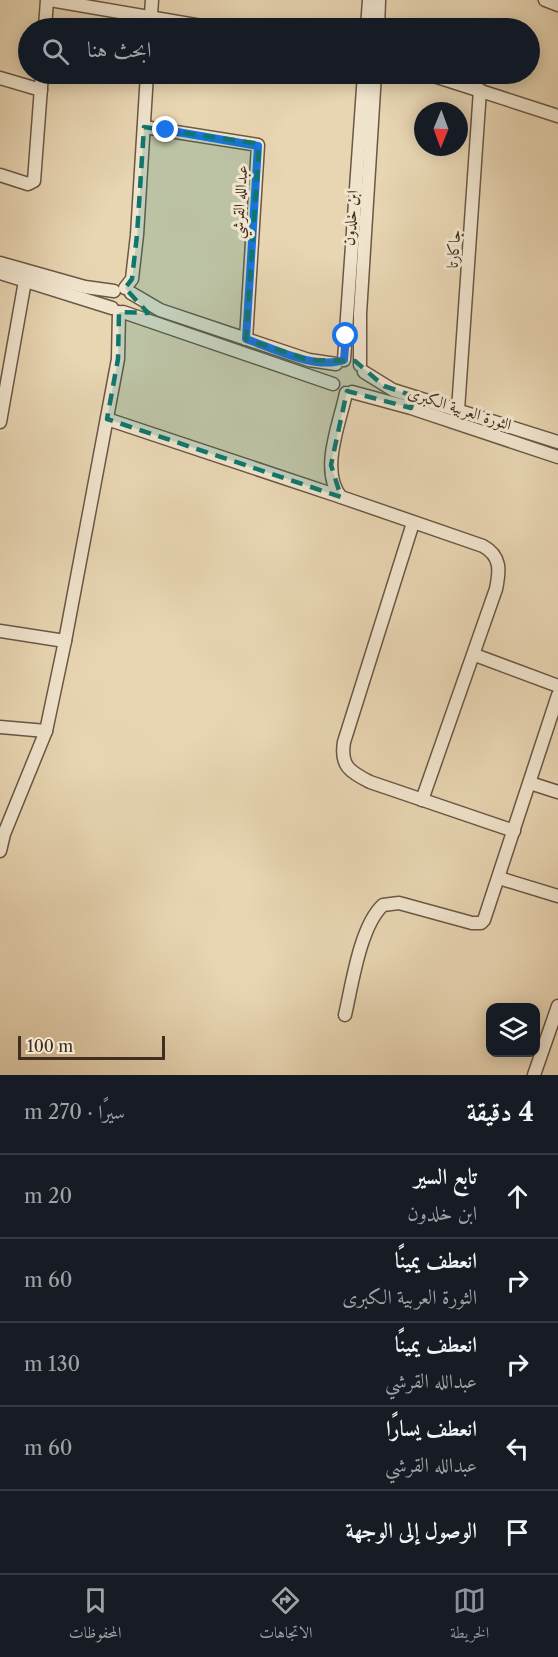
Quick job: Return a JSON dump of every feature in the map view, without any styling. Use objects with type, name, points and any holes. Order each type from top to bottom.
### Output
[{"type":"street","points":[[46,18],[49,0],[129,18]]},
{"type":"street","points":[[151,18],[152,0]]},
{"type":"street","points":[[368,18],[369,0]]},
{"type":"street","points":[[379,18],[380,0]]},
{"type":"street","points":[[545,0],[558,5]]},
{"type":"street","points":[[0,78],[18,83]]},
{"type":"street","points":[[20,84],[41,90]]},
{"type":"street","points":[[0,175],[28,184],[34,181],[41,84]]},
{"type":"street","points":[[0,852],[4,834],[46,731],[65,641],[118,359],[118,311],[109,301],[123,291],[132,279],[146,84]]},
{"type":"street","name":"ابن خلدون","points":[[340,362],[363,84]]},
{"type":"street","name":"ابن خلدون","points":[[362,368],[360,314],[374,84]]},
{"type":"street","points":[[460,84],[558,116]]},
{"type":"street","name":"جاكارتا","points":[[458,410],[480,90]]},
{"type":"street","name":"عبدالله القرشي","points":[[144,127],[258,146],[246,339]]},
{"type":"street","points":[[0,264],[85,287],[123,291],[160,310],[309,360],[340,362],[352,360],[362,368],[363,382],[349,393],[331,465],[333,485],[341,497]]},
{"type":"street","points":[[0,273],[333,384],[349,393]]},
{"type":"street","points":[[0,422],[3,386],[25,281]]},
{"type":"street","points":[[118,311],[132,305],[123,291]]},
{"type":"street","points":[[333,384],[331,374],[340,362]]},
{"type":"street","name":"الثورة العربية الكبرى","points":[[362,368],[384,386],[558,442]]},
{"type":"street","name":"الثورة العربية الكبرى","points":[[349,393],[411,408],[558,456]]},
{"type":"street","points":[[411,408],[414,396]]},
{"type":"street","points":[[107,419],[341,497],[483,546],[493,552],[499,562],[496,589],[475,655],[422,800]]},
{"type":"street","points":[[413,523],[342,754],[344,763],[350,772],[370,782],[514,831]]},
{"type":"street","points":[[0,632],[65,641]]},
{"type":"street","points":[[475,655],[558,686]]},
{"type":"street","points":[[345,1014],[362,946],[370,923],[383,904],[399,903],[472,923],[481,923],[499,878],[558,695]]},
{"type":"street","points":[[0,727],[46,731]]},
{"type":"street","points":[[530,783],[558,792]]},
{"type":"street","points":[[499,878],[558,896]]},
{"type":"street","points":[[534,1075],[558,1007]]},
{"type":"highlighted area","points":[[144,127],[254,143],[259,149],[246,339],[309,360],[355,361],[384,386],[414,396],[411,408],[347,391],[331,465],[341,497],[107,419],[118,359],[119,312],[148,313],[125,288],[132,279]]},
{"type":"route","points":[[166,130],[254,143],[258,146],[246,339],[309,360],[336,364],[344,360],[346,336]]}]
